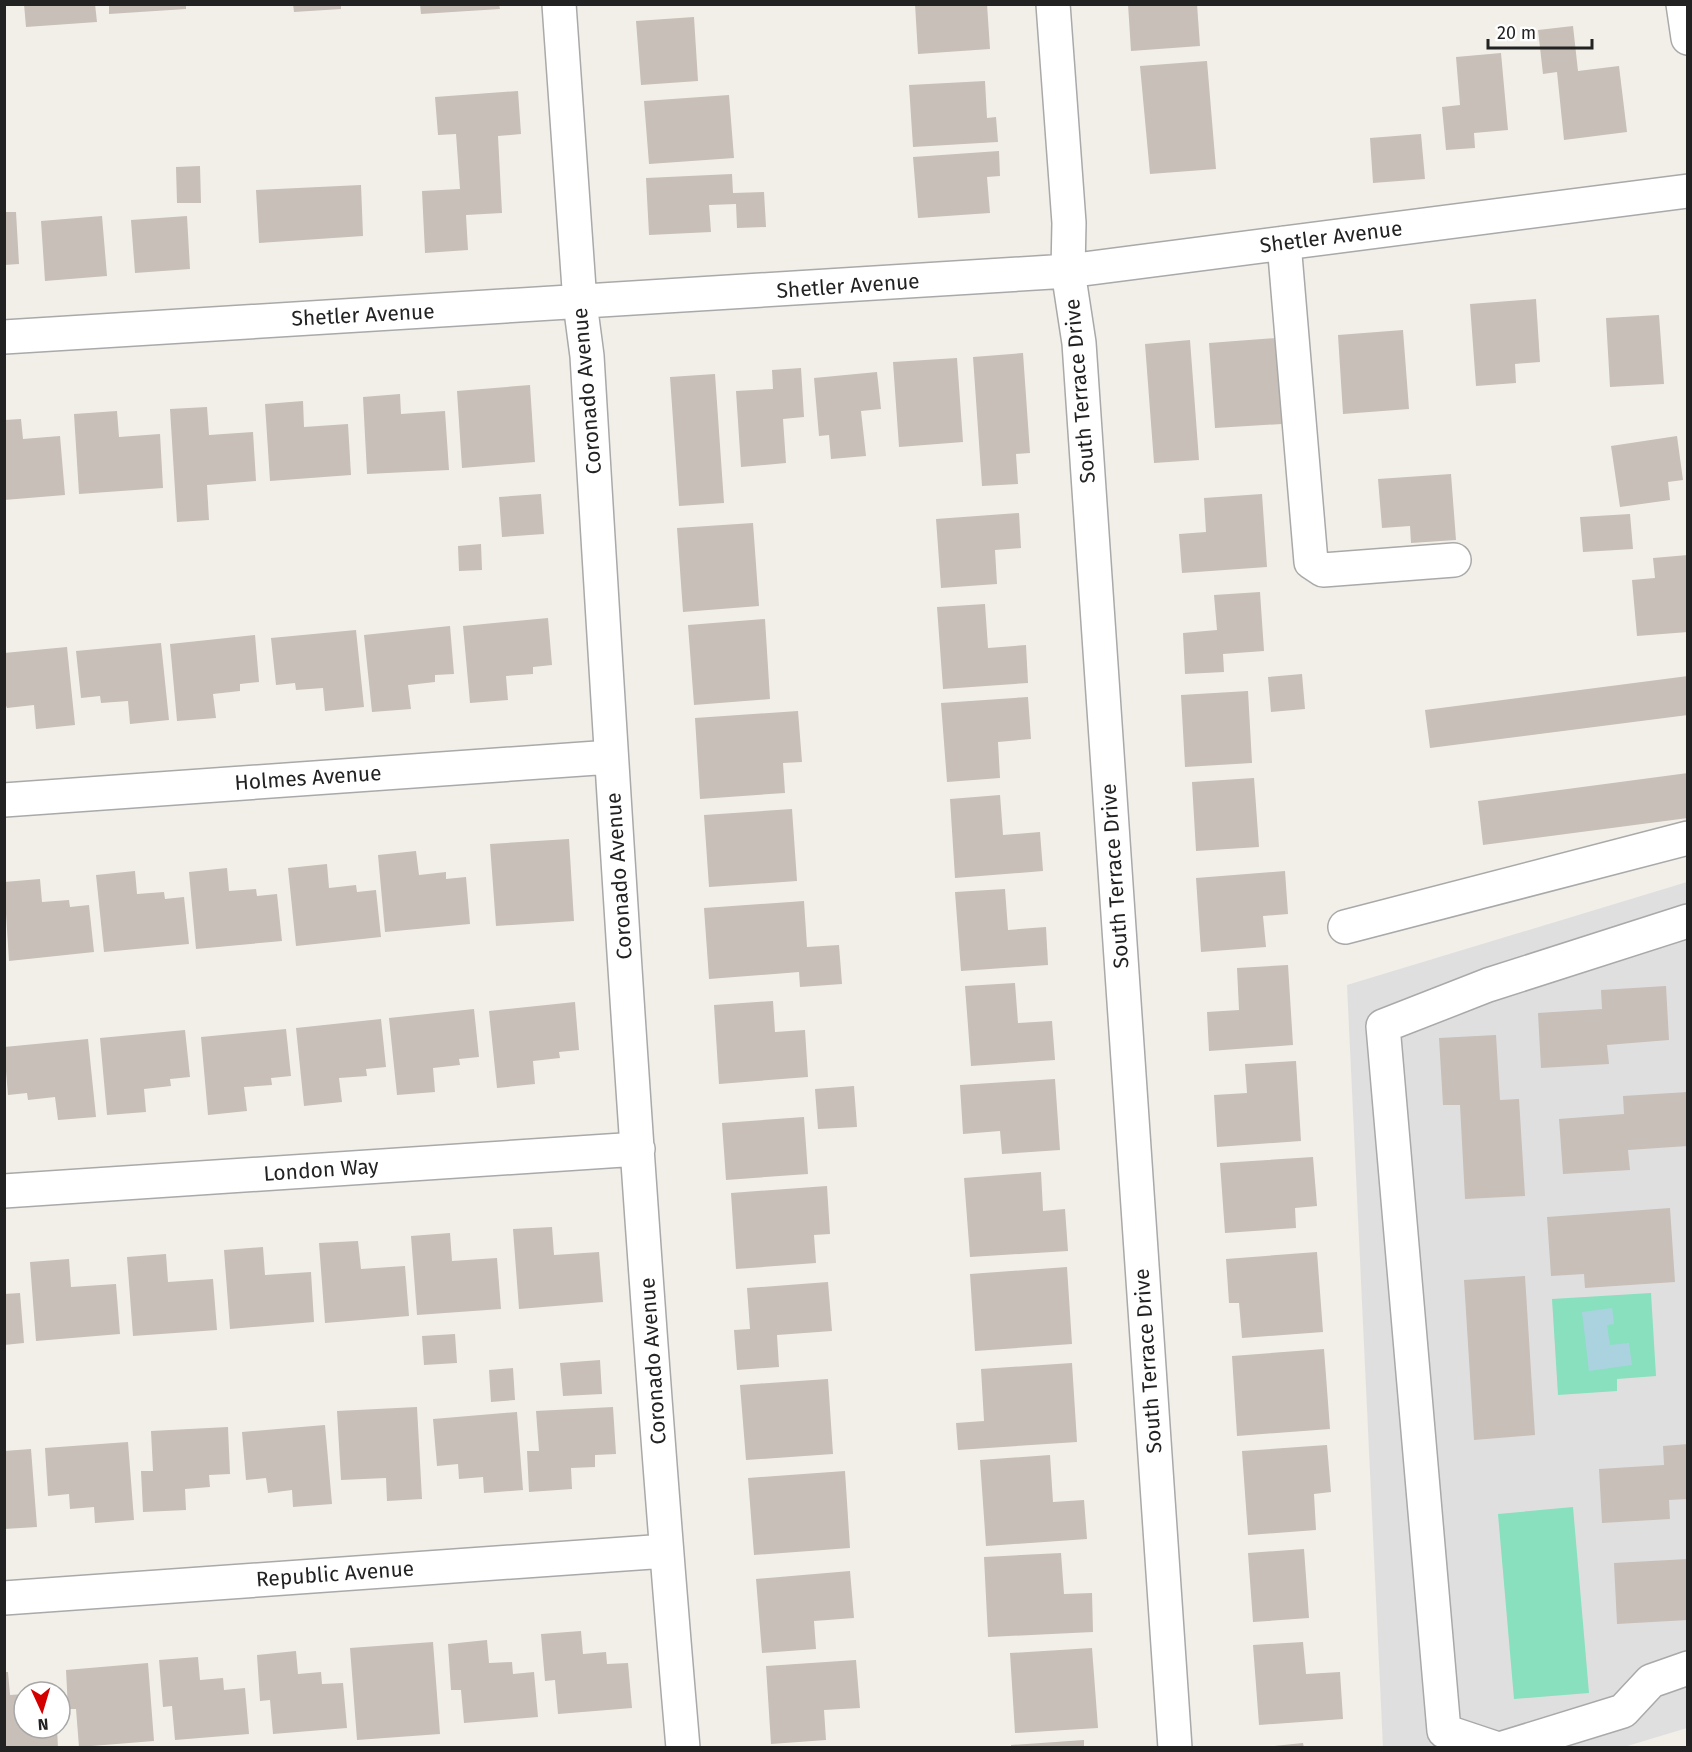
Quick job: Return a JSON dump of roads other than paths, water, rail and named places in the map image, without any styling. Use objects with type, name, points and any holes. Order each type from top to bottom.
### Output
[{"type":"street","name":"Coronado Avenue","points":[[559,4],[579,303],[587,356],[611,757],[666,1551],[683,1748]]},
{"type":"street","name":"South Terrace Drive","points":[[1053,4],[1069,224],[1068,272],[1079,343],[1175,1748]]},
{"type":"street","points":[[1683,4],[1688,38]]},
{"type":"street","name":"Shetler Avenue","points":[[4,337],[1068,272],[1688,191]]},
{"type":"street","points":[[1284,243],[1311,562],[1323,570],[1454,560]]},
{"type":"street","name":"Holmes Avenue","points":[[4,800],[611,757]]},
{"type":"street","points":[[1345,927],[1688,838]]},
{"type":"street","points":[[1495,1748],[1444,1731],[1383,1026],[1488,985],[1688,921]]},
{"type":"street","name":"London Way","points":[[4,1191],[638,1149]]},
{"type":"street","name":"Republic Avenue","points":[[4,1598],[666,1551]]},
{"type":"street","points":[[1503,1748],[1623,1711],[1651,1681],[1688,1668]]},
{"type":"water","points":[[1612,1308],[1614,1324],[1607,1325],[1610,1345],[1629,1343],[1632,1365],[1589,1371],[1582,1312]]}]
